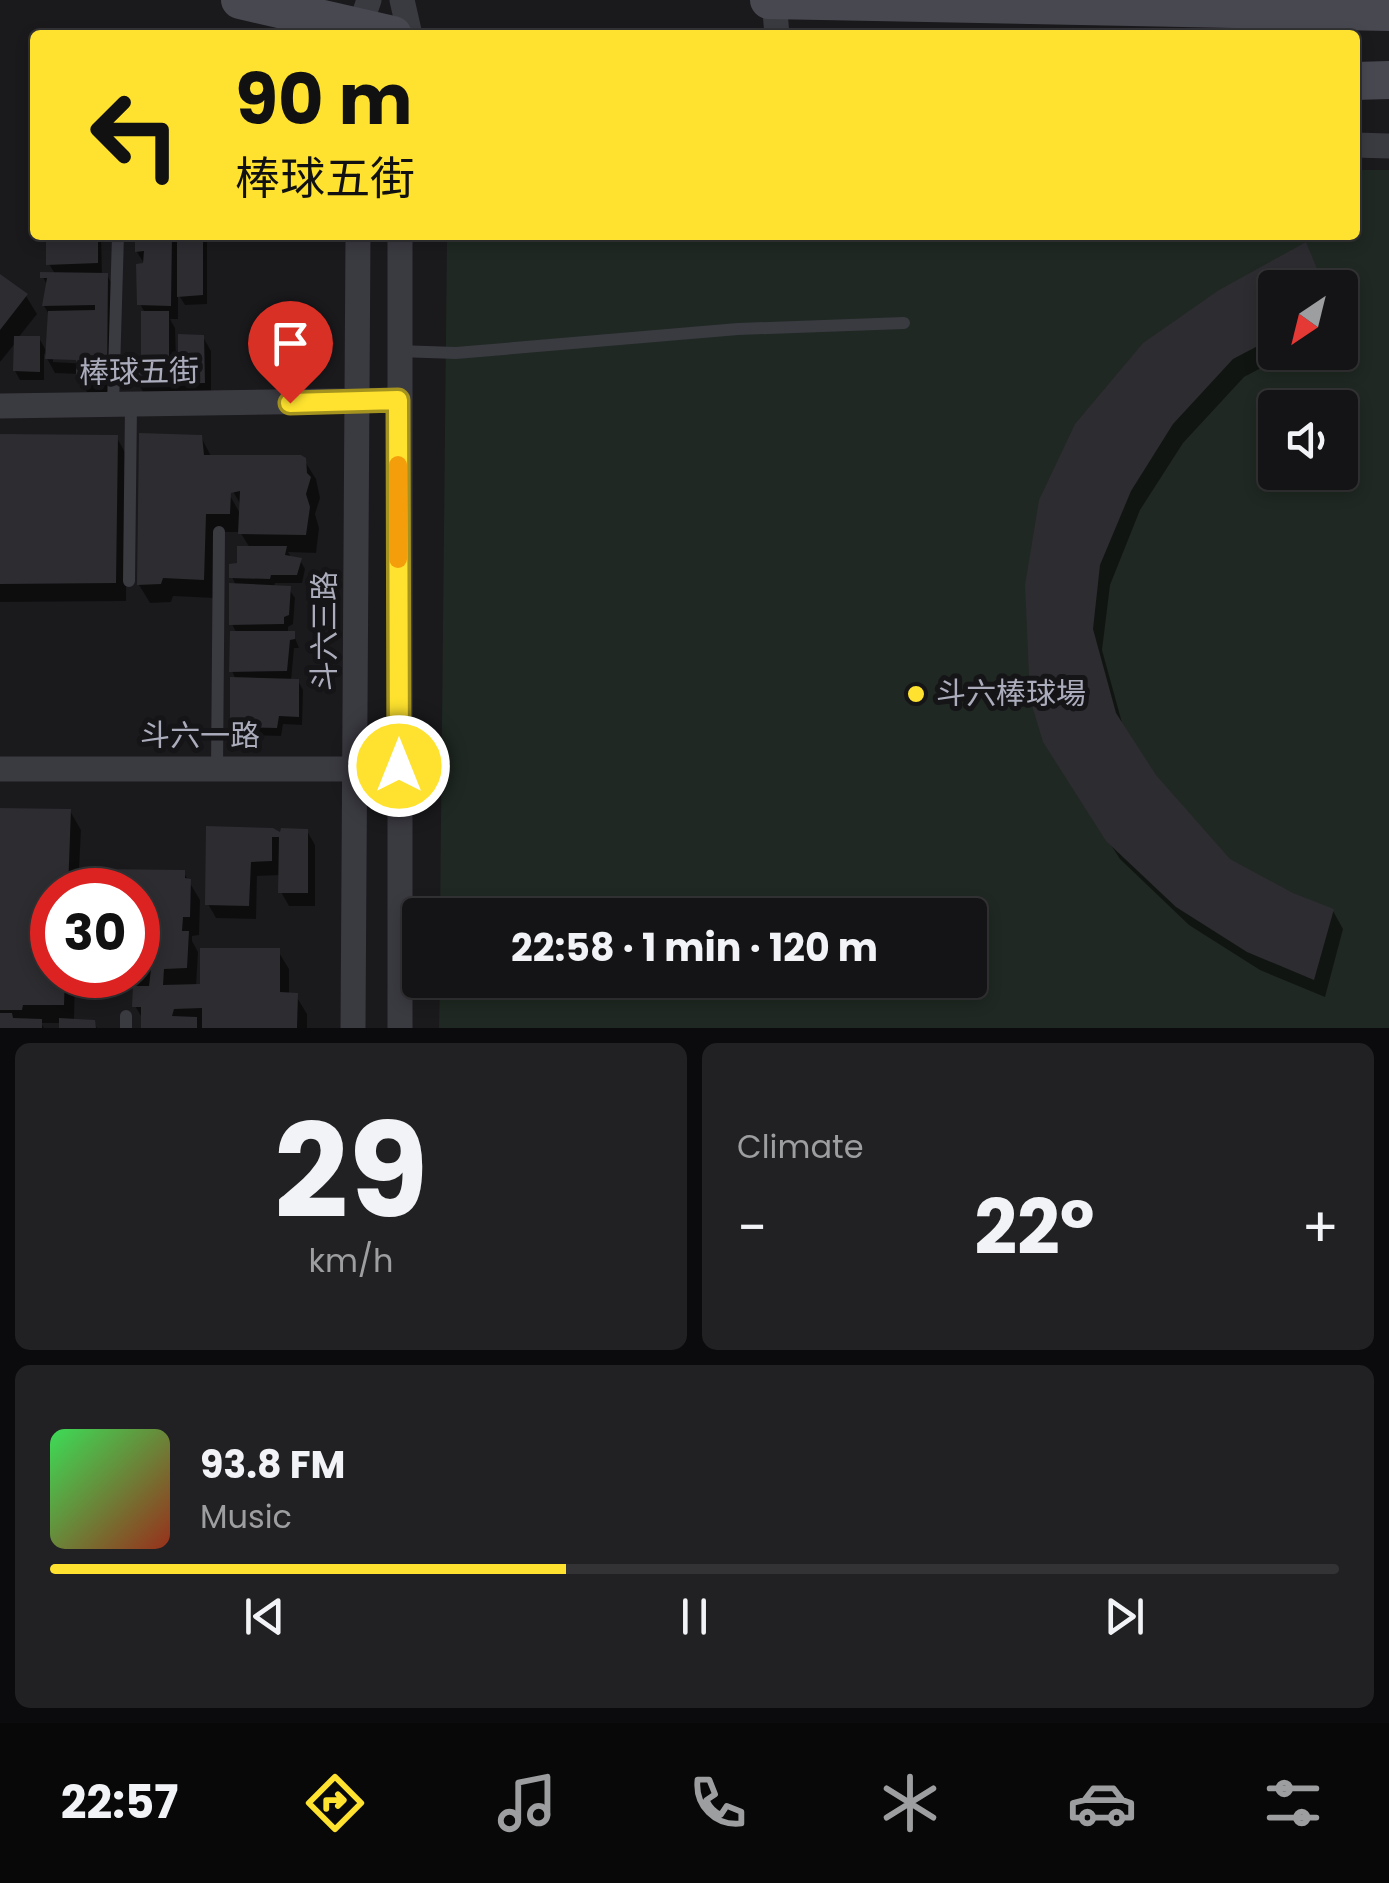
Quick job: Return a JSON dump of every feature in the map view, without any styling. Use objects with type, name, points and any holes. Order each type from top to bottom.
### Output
[{"type":"main road","points":[[240,0],[369,24]]},
{"type":"main road","points":[[772,0],[1389,12]]},
{"type":"main road","points":[[1360,80],[1389,80]]},
{"type":"street","points":[[402,0],[409,30]]},
{"type":"street","points":[[772,0],[776,30]]},
{"type":"street","points":[[1360,145],[1389,146]]},
{"type":"street","name":"斗六三路","points":[[353,1028],[358,240]]},
{"type":"street","points":[[400,240],[400,1028]]},
{"type":"street","name":"棒球五街","points":[[0,406],[398,400]]},
{"type":"street","name":"斗六一路","points":[[0,769],[399,766]]},
{"type":"lane","points":[[118,240],[128,581]]},
{"type":"lane","points":[[398,351],[456,353],[738,329],[904,323]]},
{"type":"lane","points":[[217,768],[219,532]]},
{"type":"shaded area","name":"斗六棒球場","points":[[1360,170],[1389,170],[1389,1028],[439,1028],[440,998],[987,998],[987,898],[440,898],[447,240],[1360,240]]},
{"type":"building","points":[[92,28],[142,29],[142,30]]},
{"type":"building","points":[[46,240],[98,240],[98,263],[46,265]]},
{"type":"building","points":[[135,240],[172,240],[171,306],[137,305],[136,264],[143,263],[144,251],[135,252]]},
{"type":"building","points":[[177,240],[203,240],[203,295],[177,297]]},
{"type":"building","points":[[1306,242],[1318,270],[1258,270],[1258,346],[1233,359],[1173,424],[1131,491],[1100,565],[1093,629],[1116,713],[1156,775],[1230,859],[1293,893],[1334,909],[1314,980],[1247,952],[1176,907],[1106,841],[1043,742],[1030,699],[1025,585],[1039,500],[1075,424],[1143,343],[1219,290]]},
{"type":"building","points":[[40,272],[108,273],[107,380],[76,378],[76,360],[45,359],[48,311],[95,310],[95,305],[42,306],[47,278],[40,278]]},
{"type":"building","points":[[0,274],[28,294],[0,330]]},
{"type":"building","points":[[141,311],[169,311],[169,356],[178,358],[178,334],[204,335],[205,383],[136,384],[137,361],[141,361]]},
{"type":"building","points":[[14,336],[40,336],[40,372],[13,371]]},
{"type":"building","points":[[139,433],[202,435],[204,455],[306,458],[311,477],[306,494],[310,507],[306,535],[238,534],[240,491],[231,493],[230,514],[206,514],[204,580],[163,578],[161,584],[137,585]]},
{"type":"building","points":[[0,434],[118,435],[116,583],[0,584]]},
{"type":"building","points":[[237,546],[287,546],[285,555],[302,558],[297,575],[229,578],[229,564],[237,563]]},
{"type":"building","points":[[229,583],[291,586],[289,615],[284,617],[284,624],[229,625]]},
{"type":"building","points":[[230,631],[295,631],[295,639],[290,640],[287,671],[229,672]]},
{"type":"building","points":[[230,677],[299,679],[299,717],[279,716],[277,728],[230,727]]},
{"type":"building","points":[[0,808],[71,809],[69,868],[30,868],[30,998],[64,998],[64,1005],[23,1005],[22,1010],[0,1010]]},
{"type":"building","points":[[206,826],[273,828],[280,832],[281,828],[308,829],[308,893],[278,893],[279,837],[272,837],[272,861],[251,862],[249,906],[205,905]]},
{"type":"building","points":[[160,870],[185,870],[185,878],[191,879],[190,917],[183,917],[182,931],[189,931],[187,968],[164,969],[163,985],[200,984],[200,948],[280,948],[280,992],[298,993],[297,1028],[202,1028],[202,1008],[174,1009],[172,1016],[197,1017],[197,1028],[141,1028],[141,1007],[132,1007],[132,998],[160,998]]},
{"type":"building","points":[[0,1013],[12,1013],[13,1018],[42,1019],[42,1028],[0,1028]]},
{"type":"building","points":[[59,1018],[95,1020],[96,1028],[59,1028]]},
{"type":"slow traffic","points":[[398,465],[398,559]]},
{"type":"place","name":"斗六棒球場","points":[[916,694]]},
{"type":"route","points":[[290,403],[398,400],[399,766]]}]
